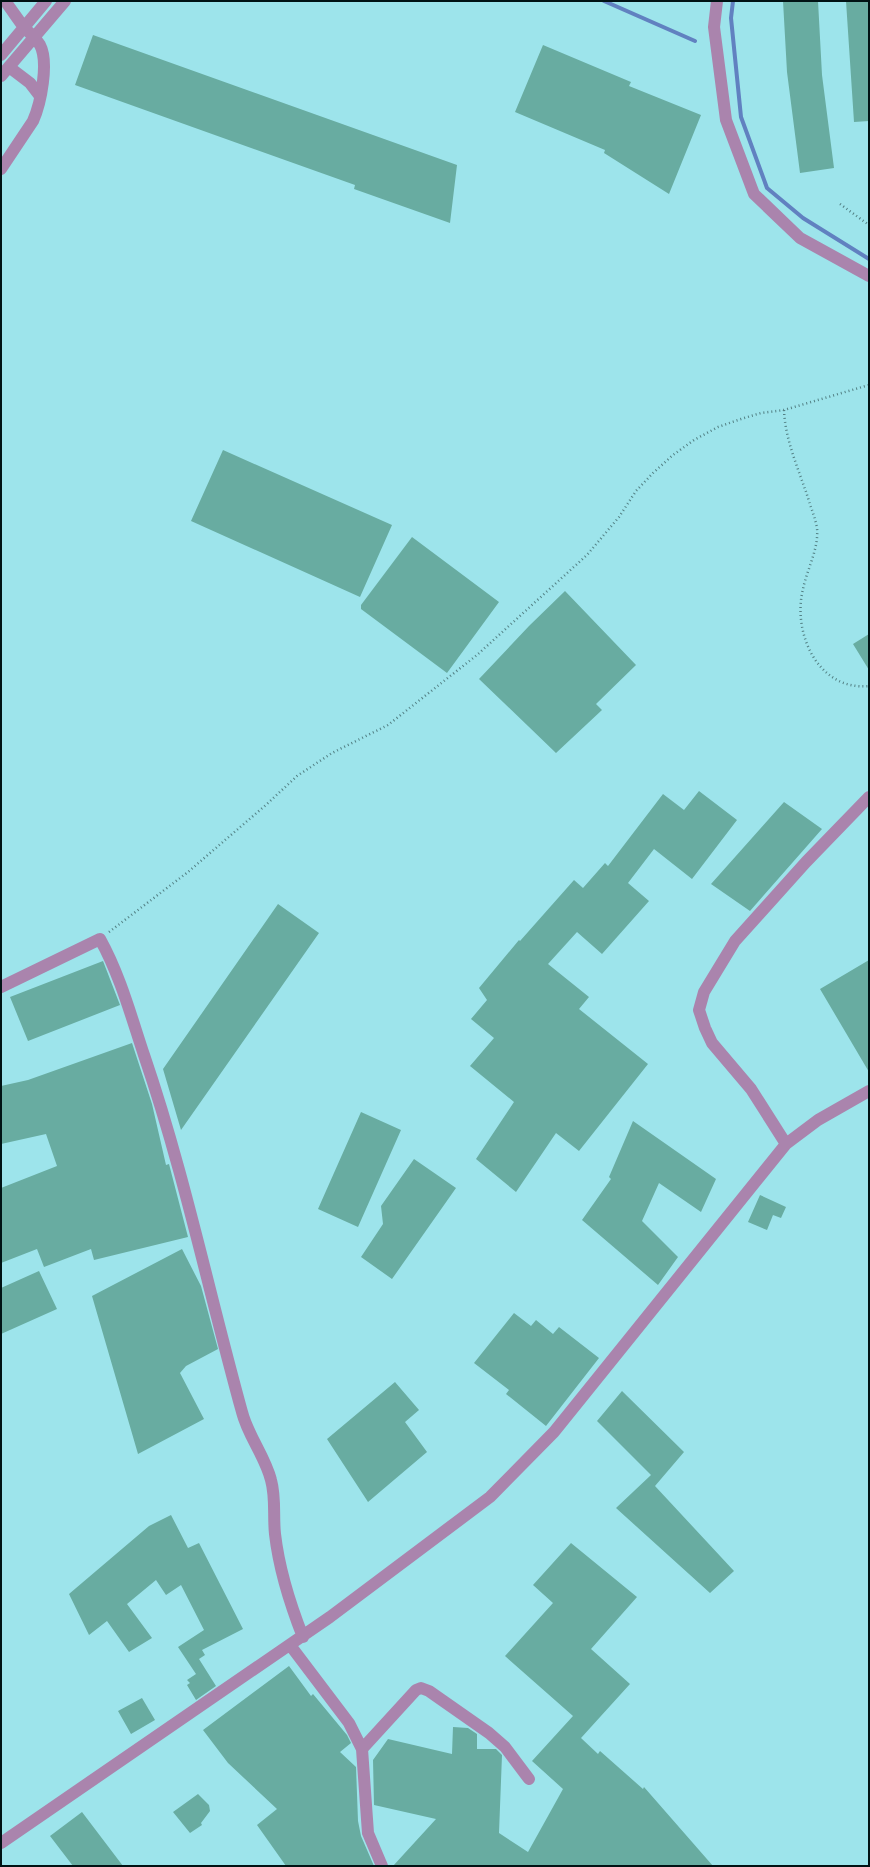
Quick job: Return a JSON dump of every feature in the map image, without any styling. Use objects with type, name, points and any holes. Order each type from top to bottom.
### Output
[{"type":"street","points":[[1,169],[33,121],[37,112],[44,57],[42,50],[34,38],[24,28],[5,1]]},
{"type":"street","points":[[1,55],[46,1]]},
{"type":"street","points":[[40,96],[30,83],[5,71],[65,1]]},
{"type":"street","points":[[717,1],[714,27],[726,120],[754,194],[800,238],[869,276]]},
{"type":"street","points":[[786,1144],[751,1089],[712,1043],[705,1028],[700,1010],[704,992],[735,941],[806,862],[869,797]]},
{"type":"street","points":[[1,988],[100,939],[113,962],[161,1106],[242,1415],[266,1464],[271,1478],[275,1495],[274,1531],[277,1547],[294,1615],[302,1637]]},
{"type":"street","points":[[1,1843],[330,1618],[490,1497],[513,1476],[554,1432],[786,1144],[812,1124],[869,1091]]},
{"type":"street","points":[[290,1645],[349,1724],[362,1750],[368,1833],[382,1866]]},
{"type":"street","points":[[362,1750],[418,1688],[421,1688],[435,1695],[489,1733],[504,1747],[529,1779]]},
{"type":"path","points":[[840,204],[869,225]]},
{"type":"path","points":[[100,939],[188,872],[297,776],[332,754],[388,725],[478,655],[587,555],[619,517],[640,487],[673,455],[694,440],[718,427],[761,413],[784,410],[869,384]]},
{"type":"path","points":[[784,410],[788,438],[817,528],[816,549],[802,590],[801,618],[804,637],[815,662],[831,678],[851,686],[869,686]]},
{"type":"building","points":[[783,1],[818,1],[822,75],[834,168],[800,173],[787,72]]},
{"type":"building","points":[[846,1],[869,1],[869,121],[854,122]]},
{"type":"building","points":[[93,35],[457,165],[450,223],[354,189],[355,185],[75,85]]},
{"type":"building","points":[[543,45],[631,82],[629,86],[701,115],[669,194],[604,153],[605,150],[515,112]]},
{"type":"building","points":[[223,450],[392,525],[360,597],[191,521]]},
{"type":"building","points":[[412,537],[499,602],[447,673],[361,609],[361,605]]},
{"type":"building","points":[[565,591],[636,665],[596,704],[602,710],[556,753],[479,679],[529,626]]},
{"type":"building","points":[[869,634],[869,670],[853,644]]},
{"type":"building","points":[[699,791],[737,820],[692,879],[654,849],[628,883],[649,901],[602,954],[577,932],[548,964],[589,997],[579,1009],[648,1064],[579,1151],[556,1133],[516,1192],[476,1159],[514,1102],[470,1066],[494,1038],[471,1019],[487,1000],[479,988],[519,940],[520,941],[574,880],[583,888],[605,863],[608,866],[663,794],[684,810]]},
{"type":"building","points":[[784,802],[822,829],[750,911],[711,884]]},
{"type":"building","points":[[278,904],[319,933],[181,1130],[163,1069]]},
{"type":"building","points":[[869,960],[869,1072],[820,989]]},
{"type":"building","points":[[103,961],[120,1005],[28,1041],[10,997]]},
{"type":"building","points":[[132,1043],[152,1104],[166,1165],[169,1164],[188,1237],[94,1260],[91,1249],[44,1267],[37,1249],[1,1263],[1,1188],[57,1166],[46,1134],[1,1144],[1,1086],[28,1080]]},
{"type":"building","points":[[361,1112],[401,1130],[358,1227],[318,1209]]},
{"type":"building","points":[[633,1121],[716,1179],[701,1212],[659,1183],[642,1221],[678,1257],[658,1285],[582,1220],[611,1179],[609,1177]]},
{"type":"building","points":[[414,1159],[456,1188],[392,1279],[361,1257],[383,1224],[381,1206]]},
{"type":"building","points":[[760,1195],[786,1207],[781,1218],[773,1215],[767,1230],[748,1222]]},
{"type":"building","points":[[182,1249],[201,1286],[218,1349],[186,1366],[180,1373],[204,1419],[138,1454],[92,1296]]},
{"type":"building","points":[[39,1271],[57,1309],[1,1334],[1,1288]]},
{"type":"building","points":[[514,1313],[531,1326],[536,1320],[553,1334],[559,1327],[599,1358],[546,1426],[506,1394],[509,1390],[474,1363]]},
{"type":"building","points":[[395,1382],[419,1410],[405,1422],[427,1452],[368,1502],[327,1439]]},
{"type":"building","points":[[622,1391],[684,1452],[655,1486],[734,1571],[710,1593],[616,1508],[651,1475],[597,1421]]},
{"type":"building","points":[[171,1515],[188,1548],[199,1543],[243,1629],[202,1650],[205,1655],[199,1659],[216,1686],[196,1700],[187,1685],[190,1683],[187,1680],[196,1674],[178,1647],[204,1630],[181,1585],[166,1595],[156,1580],[127,1604],[152,1638],[129,1652],[107,1621],[89,1635],[69,1594],[149,1526]]},
{"type":"building","points":[[571,1543],[637,1597],[591,1649],[630,1684],[581,1738],[598,1754],[600,1751],[643,1789],[644,1787],[713,1866],[393,1866],[436,1819],[374,1805],[373,1760],[388,1739],[452,1754],[453,1727],[468,1728],[477,1734],[477,1749],[496,1749],[502,1755],[499,1833],[528,1852],[563,1789],[532,1761],[573,1716],[505,1656],[553,1603],[533,1585]]},
{"type":"building","points":[[289,1666],[311,1696],[313,1694],[347,1735],[351,1743],[340,1752],[356,1767],[358,1821],[361,1836],[374,1866],[286,1866],[257,1825],[277,1809],[228,1763],[203,1730]]},
{"type":"building","points":[[142,1698],[155,1720],[131,1734],[118,1711]]},
{"type":"building","points":[[198,1794],[209,1805],[210,1811],[201,1823],[202,1825],[190,1833],[173,1812]]},
{"type":"building","points":[[82,1812],[123,1866],[73,1866],[50,1836]]},
{"type":"waterway","points":[[604,1],[695,41]]},
{"type":"waterway","points":[[733,1],[731,18],[741,117],[767,188],[803,218],[869,259]]}]
